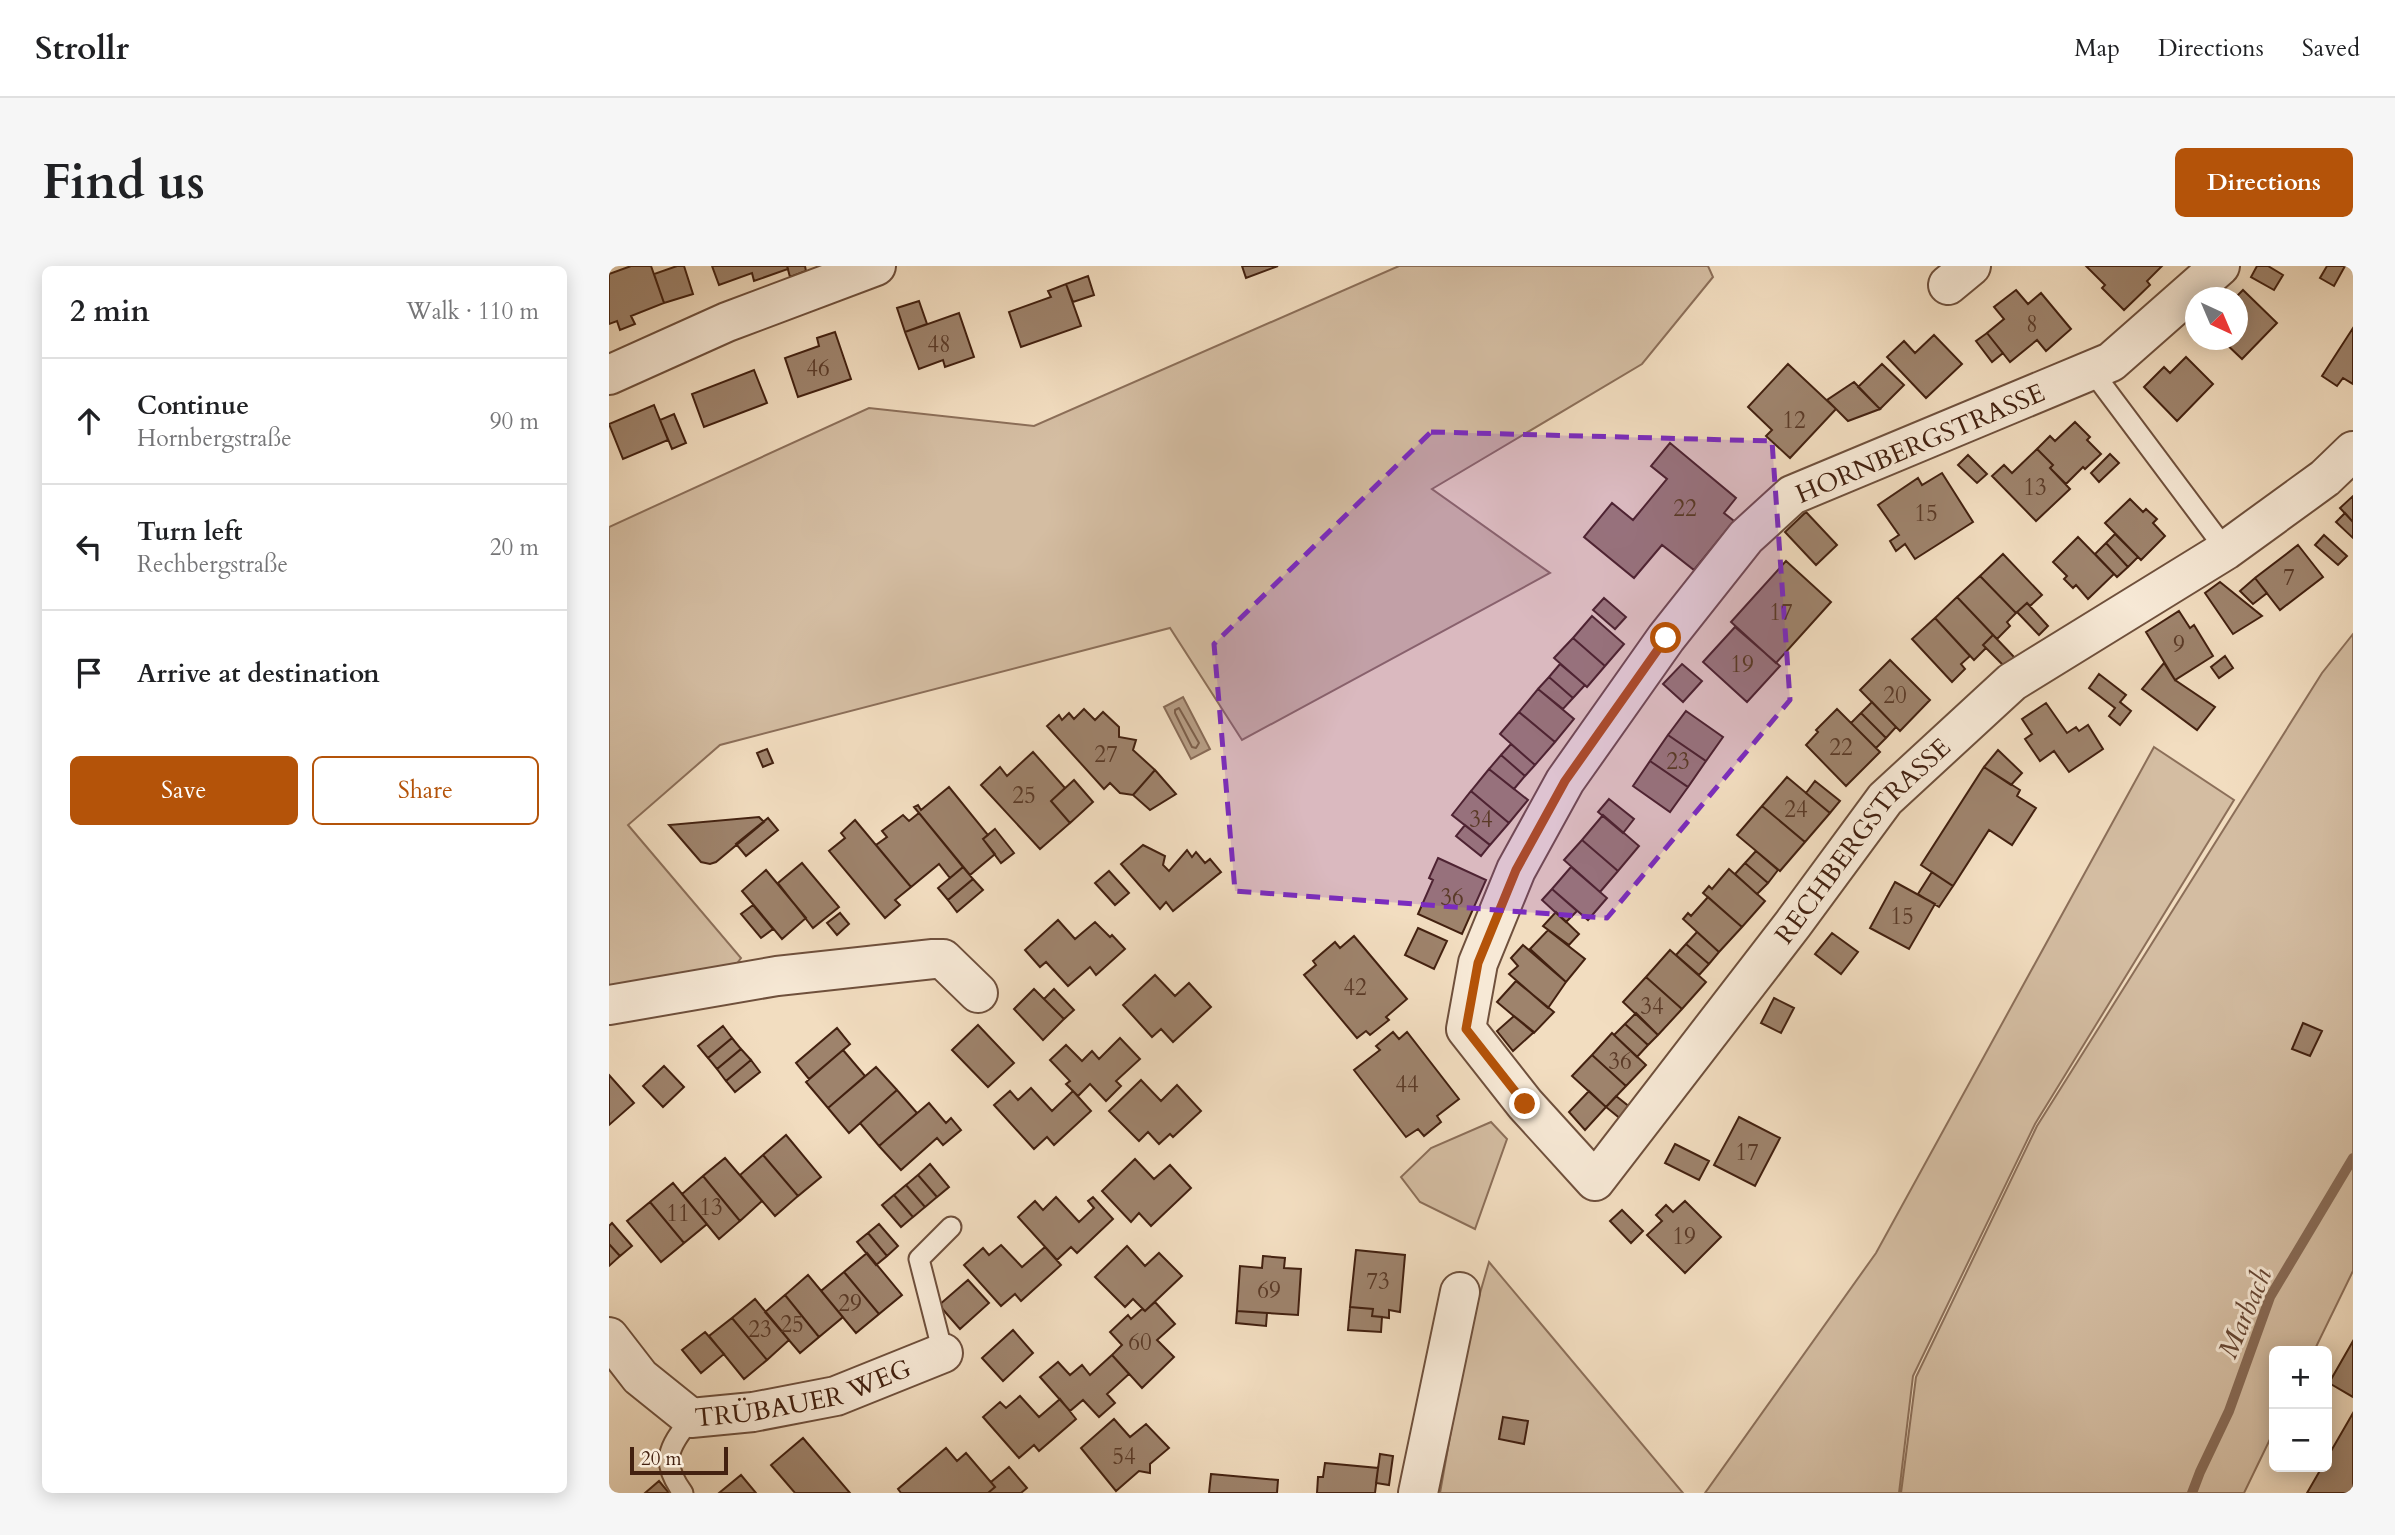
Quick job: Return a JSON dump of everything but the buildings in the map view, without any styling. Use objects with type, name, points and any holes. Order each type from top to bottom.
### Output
[{"type":"street","points":[[609,375],[727,322],[876,266]]},
{"type":"street","name":"HORNBERGSTRASSE","points":[[1466,1029],[1478,963],[1516,870],[1565,781],[1666,638],[1746,537],[1792,495],[2111,362],[2220,266]]},
{"type":"street","name":"RECHBERGSTRASSE","points":[[1466,1029],[1525,1104],[1595,1181],[1793,924],[1885,799],[2012,682],[2226,550],[2325,478],[2353,451]]},
{"type":"street","points":[[609,1005],[776,975],[933,959],[943,959],[978,993]]},
{"type":"street","points":[[1418,1493],[1459,1292]]},
{"type":"street","name":"TRÜBAUER WEG","points":[[609,1337],[640,1377],[691,1418],[753,1412],[836,1396],[943,1353]]},
{"type":"lane","points":[[2092,371],[2226,550]]},
{"type":"lane","points":[[943,1353],[919,1259],[951,1227]]},
{"type":"lane","points":[[683,1493],[668,1466],[673,1443],[691,1418]]},
{"type":"highlighted area","points":[[1431,432],[1772,441],[1790,700],[1607,918],[1235,891],[1214,644]]},
{"type":"shaded area","points":[[1399,266],[1708,266],[1713,277],[1642,364],[1432,489],[1550,573],[1242,740],[1170,628],[720,745],[628,825],[741,958],[730,973],[609,994],[609,527],[869,408],[1034,426]]},
{"type":"shaded area","points":[[2353,634],[2353,1271],[2316,1346],[2269,1346],[2269,1441],[2244,1493],[1901,1493],[1916,1377],[2037,1126],[2322,673]]},
{"type":"shaded area","points":[[2154,747],[2234,800],[2035,1124],[1913,1376],[1899,1493],[1705,1493],[1876,1253]]},
{"type":"shaded area","points":[[1491,1122],[1507,1139],[1475,1229],[1420,1202],[1401,1177],[1431,1148]]},
{"type":"shaded area","points":[[1489,1262],[1683,1493],[1440,1493],[1468,1335]]},
{"type":"water","points":[[1183,697],[1210,749],[1191,759],[1164,707]]},
{"type":"waterway","name":"Marbach","points":[[2192,1493],[2229,1411],[2270,1297],[2353,1158]]},
{"type":"route","points":[[1525,1104],[1466,1029],[1478,963],[1516,870],[1565,781],[1666,638]]}]
